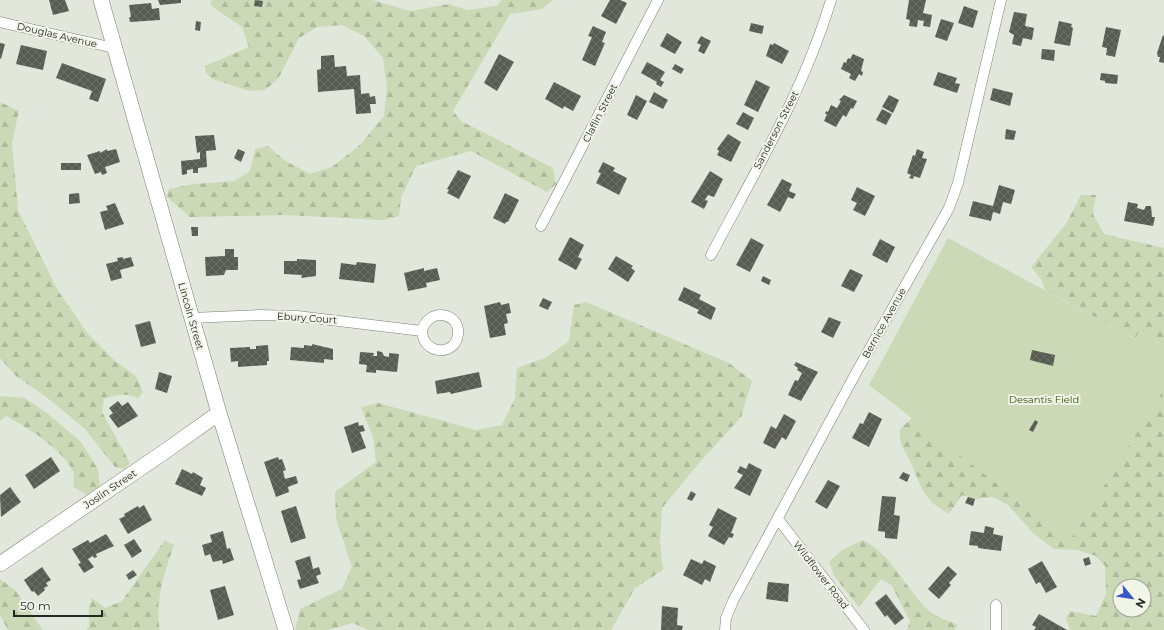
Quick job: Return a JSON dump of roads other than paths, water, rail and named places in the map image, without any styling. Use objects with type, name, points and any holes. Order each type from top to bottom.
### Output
[{"type":"street","name":"Lincoln Street","points":[[101,0],[219,413],[286,630]]},
{"type":"street","name":"Claflin Street","points":[[541,226],[658,0]]},
{"type":"street","name":"Sanderson Street","points":[[711,255],[797,88],[817,43],[830,0]]},
{"type":"street","name":"Bernice Avenue","points":[[725,630],[728,610],[951,202],[958,183],[1001,0]]},
{"type":"street","name":"Douglas Avenue","points":[[0,22],[114,48]]},
{"type":"street","name":"Ebury Court","points":[[192,318],[260,315],[297,316],[422,331]]},
{"type":"street","name":"Joslin Street","points":[[0,564],[219,413]]},
{"type":"street","name":"Wildflower Road","points":[[778,519],[864,630]]},
{"type":"street","points":[[996,605],[996,630]]},
{"type":"park label","name":"Desantis Field","points":[[1044,399]]}]
